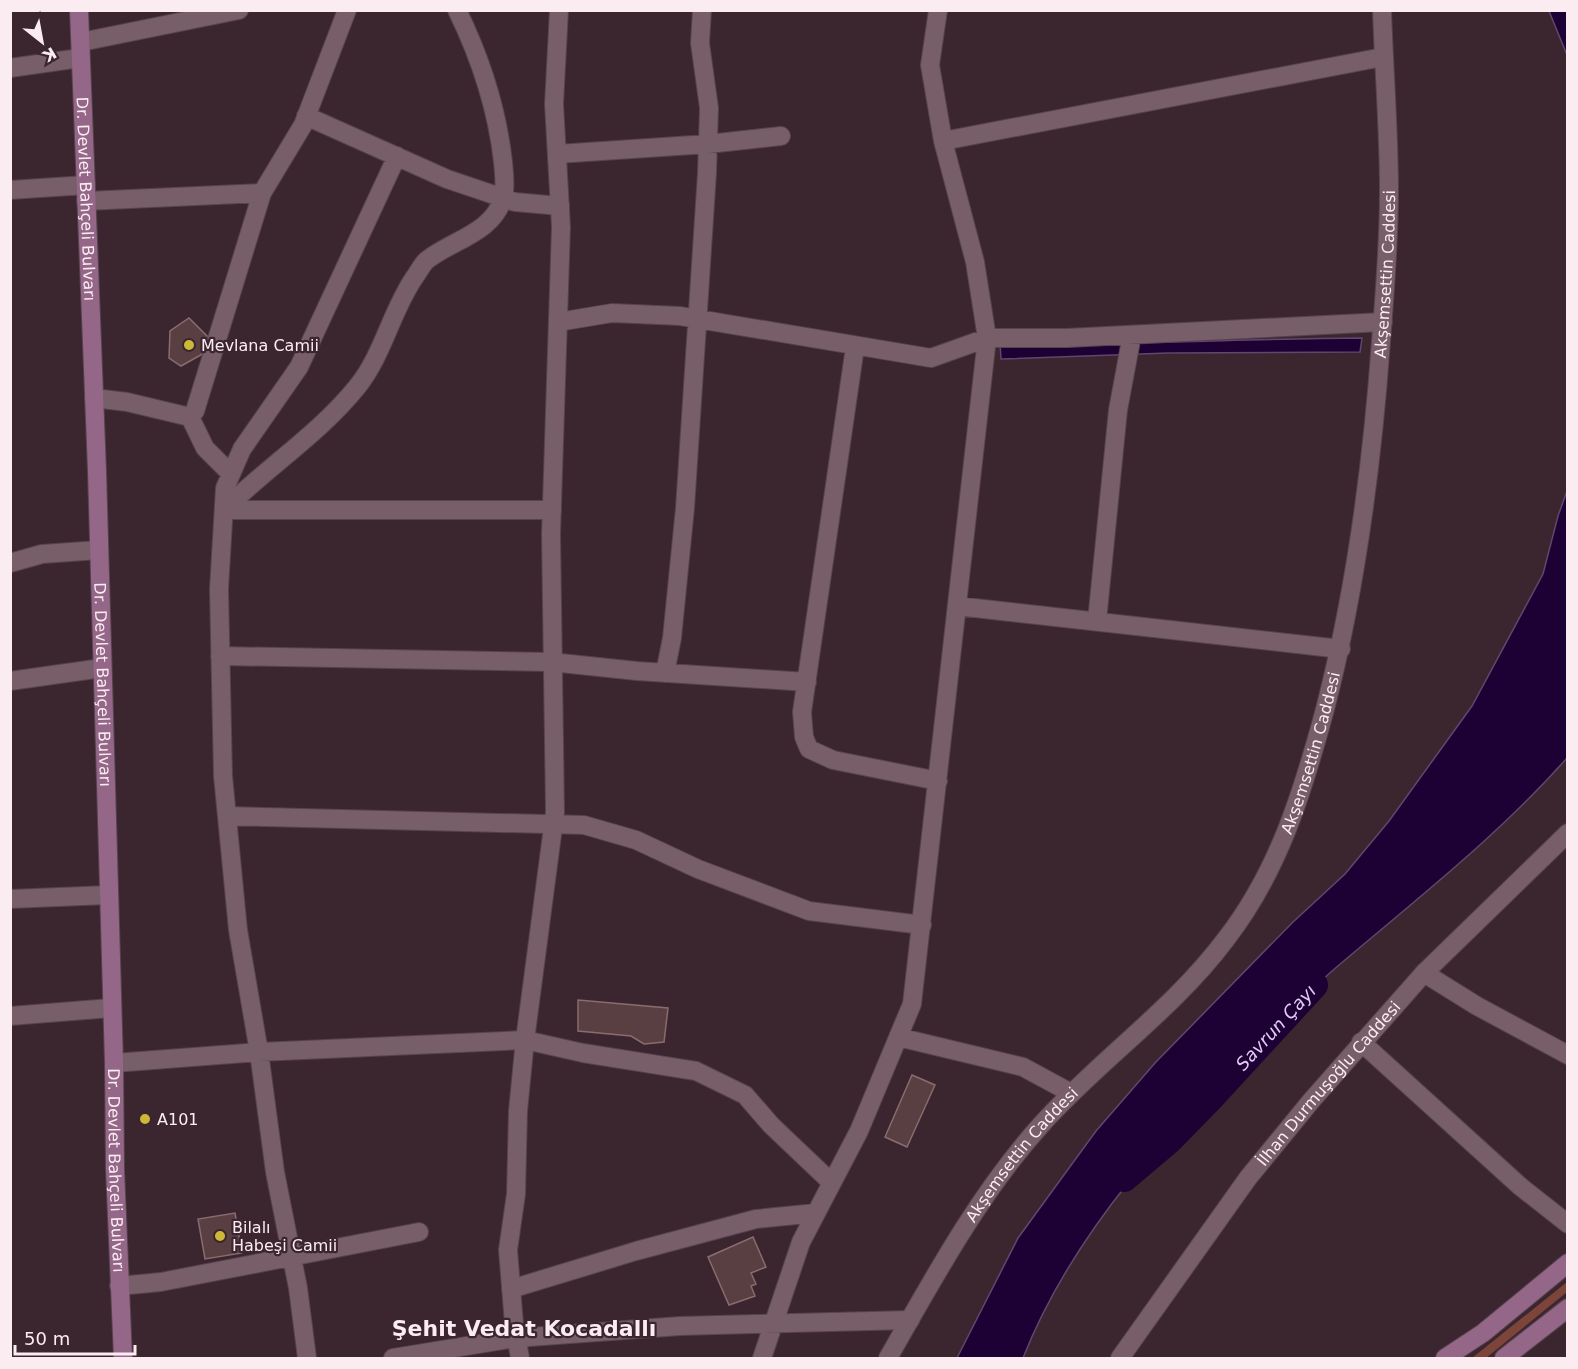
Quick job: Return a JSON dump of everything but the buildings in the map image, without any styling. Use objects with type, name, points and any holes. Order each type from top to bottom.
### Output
[{"type":"main road","name":"Dr. Devlet Bahçeli Bulvarı","points":[[79,10],[99,550],[119,1286],[123,1359]]},
{"type":"main road","points":[[1445,1359],[1483,1333],[1568,1263]]},
{"type":"main road","points":[[1504,1359],[1568,1308]]},
{"type":"street","points":[[10,68],[239,10]]},
{"type":"street","points":[[190,417],[195,411],[261,193],[306,116],[347,10]]},
{"type":"street","points":[[224,510],[314,433],[359,385],[381,344],[400,298],[426,260],[476,232],[497,211],[503,198],[505,183],[500,137],[485,72],[457,10]]},
{"type":"street","points":[[520,1359],[508,1250],[516,1194],[525,1040],[554,826],[551,662],[552,510],[560,206],[554,104],[559,10]]},
{"type":"street","points":[[665,673],[672,638],[685,508],[708,144],[710,108],[700,42],[702,10]]},
{"type":"street","points":[[762,1359],[801,1242],[860,1131],[912,1004],[987,338],[975,262],[943,141],[930,65],[938,10]]},
{"type":"street","name":"Akşemsettin Caddesi","points":[[888,1359],[1000,1177],[1040,1126],[1071,1093],[1150,1022],[1226,940],[1270,871],[1293,820],[1341,650],[1363,523],[1375,420],[1383,322],[1389,196],[1382,10]]},
{"type":"street","points":[[943,141],[1383,57]]},
{"type":"street","points":[[306,116],[447,179],[515,202],[560,206]]},
{"type":"street","points":[[557,154],[708,144],[781,136]]},
{"type":"street","points":[[307,1359],[275,1172],[259,1052],[238,930],[223,776],[219,589],[225,488],[242,449],[299,367],[397,156]]},
{"type":"street","points":[[10,190],[86,193],[261,193]]},
{"type":"street","points":[[558,322],[612,313],[697,319],[931,358],[987,338],[1132,335],[1383,322]]},
{"type":"street","points":[[1097,621],[1118,410],[1132,335]]},
{"type":"street","points":[[855,347],[802,712],[804,737],[809,749],[834,760],[938,781]]},
{"type":"street","points":[[94,398],[127,402],[190,417]]},
{"type":"street","points":[[190,417],[205,448],[231,474]]},
{"type":"street","points":[[224,510],[552,510]]},
{"type":"street","points":[[10,563],[42,554],[99,550]]},
{"type":"street","points":[[957,606],[1341,650]]},
{"type":"street","points":[[220,656],[551,662],[665,673],[807,682]]},
{"type":"street","points":[[10,681],[102,668]]},
{"type":"street","points":[[227,816],[584,825],[636,840],[698,869],[809,910],[922,925]]},
{"type":"street","name":"İlhan Durmuşoğlu Caddesi","points":[[1120,1359],[1248,1178],[1361,1042],[1424,973],[1568,833]]},
{"type":"street","points":[[10,899],[108,895]]},
{"type":"street","points":[[1424,973],[1477,1006],[1568,1055]]},
{"type":"street","points":[[10,1016],[111,1008]]},
{"type":"street","points":[[898,1037],[1023,1067],[1071,1093]]},
{"type":"street","points":[[114,1063],[259,1052],[525,1040],[583,1053],[696,1071],[745,1095],[771,1125],[832,1183]]},
{"type":"street","points":[[1361,1042],[1521,1187],[1568,1224]]},
{"type":"street","points":[[511,1289],[636,1251],[756,1219],[816,1214]]},
{"type":"street","points":[[119,1286],[161,1282],[419,1232]]},
{"type":"street","points":[[393,1359],[516,1338],[680,1326],[910,1320]]},
{"type":"shaded area","points":[[1549,11],[1567,11],[1567,55]]},
{"type":"shaded area","points":[[1362,338],[1360,352],[1168,353],[1001,359],[1000,343],[1091,343]]},
{"type":"shaded area","points":[[1567,491],[1567,758],[1483,842],[1317,985],[1236,1064],[1164,1140],[1098,1222],[1069,1266],[1044,1311],[1023,1358],[957,1358],[1018,1238],[1096,1131],[1155,1063],[1292,923],[1345,874],[1389,821],[1472,706],[1543,574]]},
{"type":"shaded area","points":[[1567,1282],[1567,1292],[1486,1358],[1472,1358]]},
{"type":"waterway","name":"Savrun Çayı","points":[[1124,1178],[1170,1139],[1314,985]]},
{"type":"place","name":"Mevlana Camii","points":[[189,345]]},
{"type":"place","name":"A101","points":[[145,1119]]},
{"type":"place","name":"Bilalı Habeşi Camii","points":[[220,1236]]},
{"type":"district","name":"Şehit Vedat Kocadallı","points":[[524,1328]]}]
